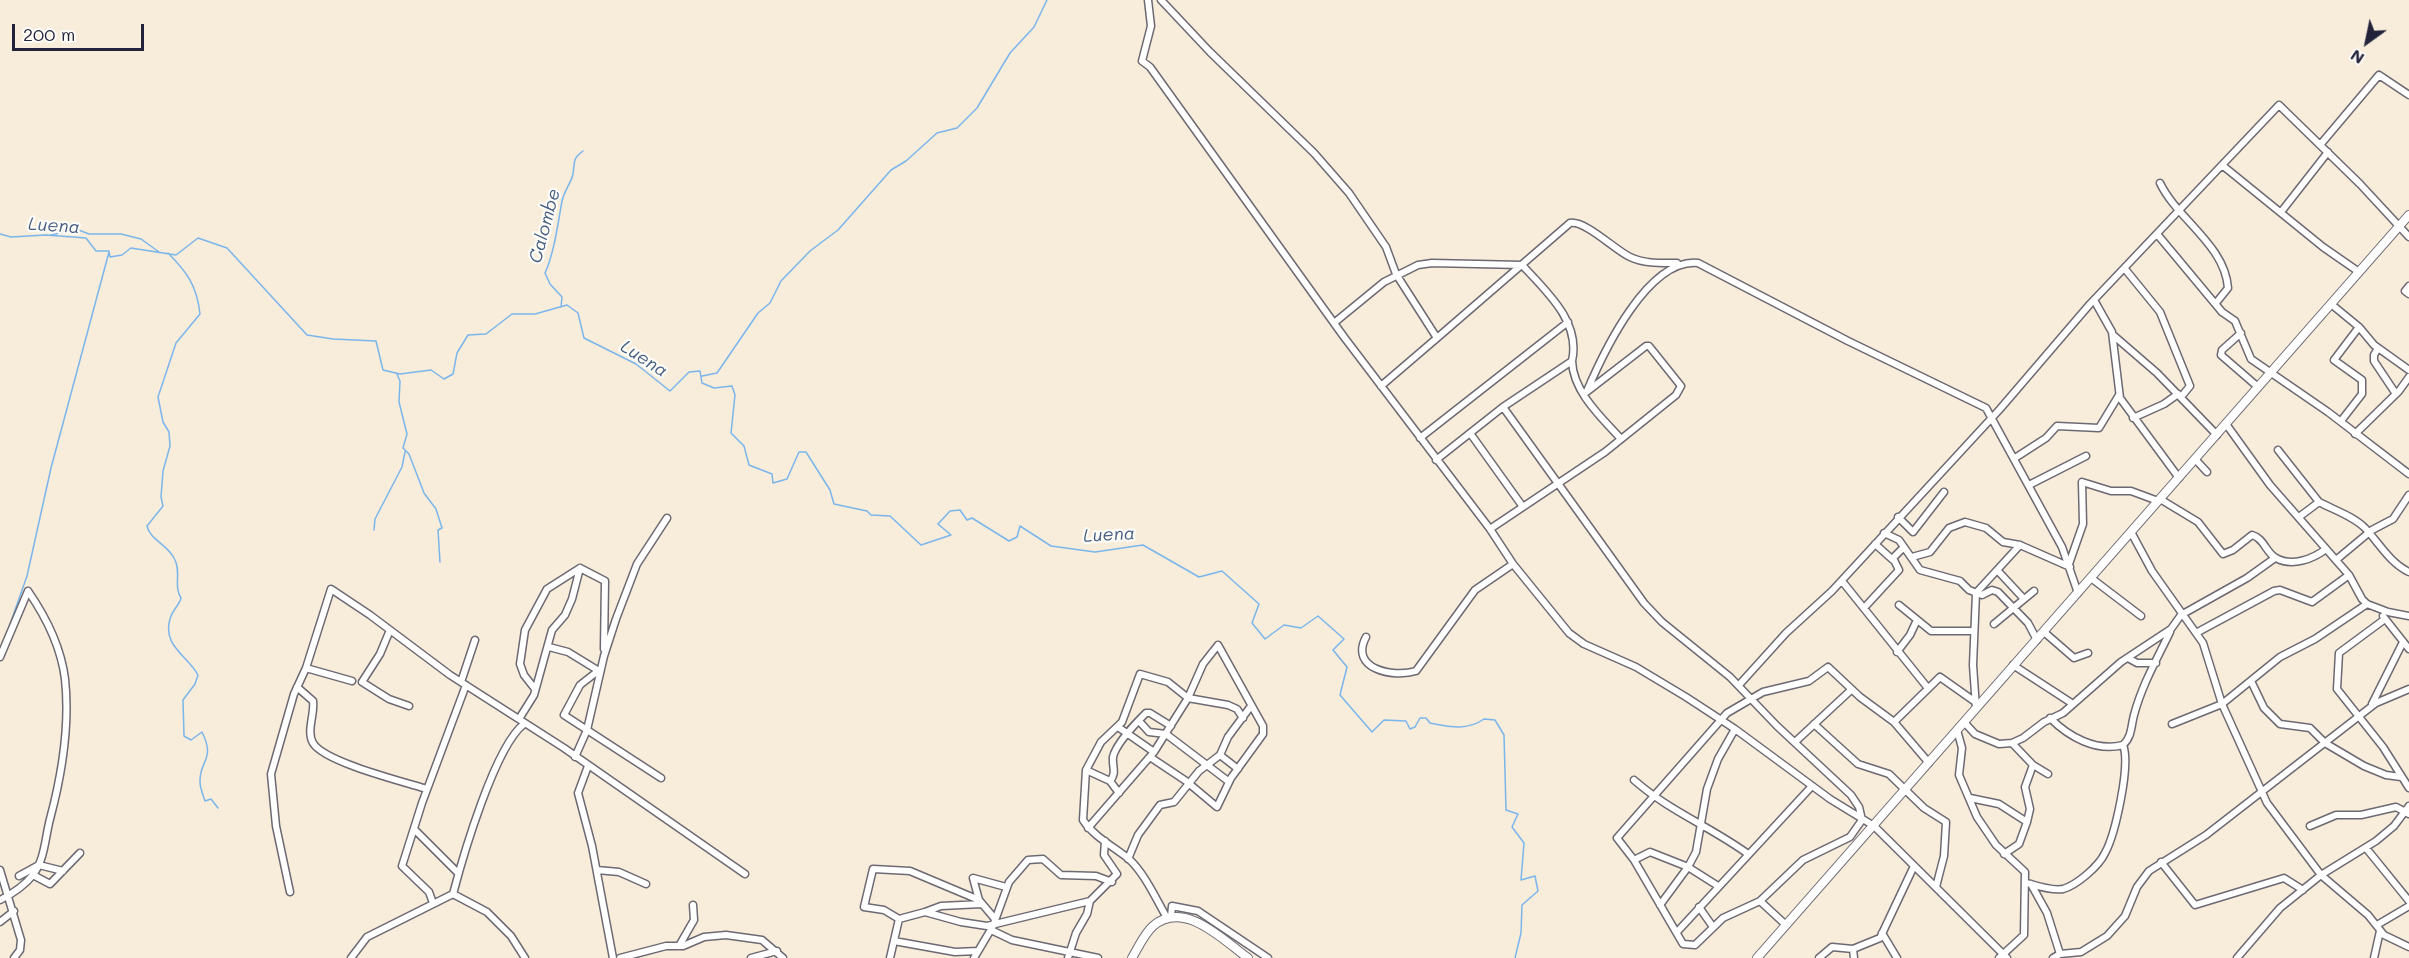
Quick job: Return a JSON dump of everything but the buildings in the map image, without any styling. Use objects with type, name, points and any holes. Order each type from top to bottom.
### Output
[{"type":"main road","points":[[1757,958],[1929,763],[1964,722],[1975,705],[2037,640],[2409,215]]},
{"type":"main road","points":[[1132,958],[1152,927],[1169,917],[1181,917],[1200,924],[1248,958]]},
{"type":"street","points":[[1148,0],[1151,26],[1142,61],[1150,67],[1380,386],[1490,529],[1513,564],[1577,640],[1656,678],[1722,720],[1812,786],[1874,826],[2003,957],[2024,935],[2029,884]]},
{"type":"street","points":[[1161,0],[1210,52],[1314,153],[1348,193],[1386,248],[1396,274],[1437,338]]},
{"type":"street","points":[[2320,145],[2378,76],[2409,95]]},
{"type":"street","points":[[1739,685],[1780,640],[1842,581],[1898,517],[1992,417],[2094,300],[2279,105],[2328,152],[2409,237]]},
{"type":"street","points":[[2281,212],[2328,152]]},
{"type":"street","points":[[2222,165],[2323,248],[2360,272]]},
{"type":"street","points":[[2160,183],[2204,238],[2227,280],[2228,290],[2216,303]]},
{"type":"street","points":[[1380,386],[1573,222],[1632,258],[1652,263],[1698,263],[1848,341],[1982,405],[1992,417],[2029,485],[2070,566],[2078,592]]},
{"type":"street","points":[[2157,234],[2216,303],[2231,316],[2241,333],[2249,357],[2341,421],[2409,474]]},
{"type":"street","points":[[1334,323],[1396,274],[1432,263],[1522,265],[1568,322],[1575,346],[1572,361],[1575,380],[1622,439]]},
{"type":"street","points":[[1586,393],[1635,303],[1659,275],[1679,263]]},
{"type":"street","points":[[2125,269],[2155,304],[2166,322],[2190,386],[2164,404],[2133,418]]},
{"type":"street","points":[[2409,286],[2405,291],[2409,294]]},
{"type":"street","points":[[2094,300],[2112,335],[2119,395],[2133,418],[2179,478]]},
{"type":"street","points":[[2331,304],[2359,327],[2378,348],[2409,370]]},
{"type":"street","points":[[1420,438],[1568,322]]},
{"type":"street","points":[[2341,421],[2362,394],[2362,380],[2334,360],[2359,327]]},
{"type":"street","points":[[2241,333],[2223,350],[2221,355],[2258,387]]},
{"type":"street","points":[[2112,335],[2179,395],[2217,435]]},
{"type":"street","points":[[1490,529],[1622,439],[1676,395],[1681,386],[1650,346],[1646,346],[1586,393]]},
{"type":"street","points":[[2378,348],[2373,357],[2374,361],[2396,394]]},
{"type":"street","points":[[1436,460],[1503,407],[1572,361]]},
{"type":"street","points":[[2355,434],[2396,394],[2409,377]]},
{"type":"street","points":[[2014,458],[2046,438],[2057,426],[2098,428],[2119,395]]},
{"type":"street","points":[[1503,407],[1644,603],[1662,622],[1692,644],[1739,685],[1750,699],[1851,795],[1859,807],[1862,819],[1850,837],[1803,860],[1760,901],[1723,918],[1691,946],[1683,944],[1634,860],[1617,841],[1617,835],[1740,703],[1750,699],[1763,692],[1809,681],[1828,667],[1851,690],[1894,722],[1929,763]]},
{"type":"street","points":[[2226,424],[2270,485],[2349,575],[2367,604],[2409,616]]},
{"type":"street","points":[[1470,433],[1523,507]]},
{"type":"street","points":[[2278,450],[2319,502],[2350,517],[2391,558],[2409,572]]},
{"type":"street","points":[[2029,485],[2086,456]]},
{"type":"street","points":[[2195,459],[2207,472]]},
{"type":"street","points":[[2070,566],[2083,524],[2082,482],[2111,491],[2131,491],[2159,500],[2198,522],[2222,553],[2233,550],[2252,535],[2257,536],[2275,558]]},
{"type":"street","points":[[1898,517],[1913,532],[1944,492]]},
{"type":"street","points":[[2336,560],[2368,533],[2392,519],[2409,495]]},
{"type":"street","points":[[2299,517],[2319,502]]},
{"type":"street","points":[[575,757],[587,730],[604,656],[637,564],[667,518]]},
{"type":"street","points":[[1912,557],[1930,552],[1949,528],[1962,522],[1986,528],[2003,542],[2020,545],[2070,566]]},
{"type":"street","points":[[2131,532],[2138,548],[2181,615],[2196,633],[2211,663],[2222,704],[2262,792],[2294,842],[2321,875],[2378,928],[2394,942],[2409,947]]},
{"type":"street","points":[[1884,533],[1899,540],[1920,570],[1960,581],[1983,596],[1994,590],[2028,623],[2037,640]]},
{"type":"street","points":[[1864,608],[1899,570],[1893,560],[1875,544]]},
{"type":"street","points":[[1975,705],[1976,593],[1980,585],[1998,571],[2020,545]]},
{"type":"street","points":[[1893,560],[1904,547]]},
{"type":"street","points":[[2050,718],[2062,729],[2093,746],[2123,745],[2131,735],[2141,691],[2171,629],[2181,615],[2247,578],[2275,558],[2305,560],[2326,549]]},
{"type":"street","points":[[1366,637],[1361,646],[1364,658],[1372,665],[1386,673],[1401,676],[1416,671],[1475,590],[1513,564]]},
{"type":"street","points":[[580,568],[604,580],[604,656]]},
{"type":"street","points":[[453,894],[458,873],[493,775],[522,722],[549,647],[552,630],[565,615],[573,599],[580,568]]},
{"type":"street","points":[[535,689],[524,675],[520,663],[525,630],[547,589],[580,568]]},
{"type":"street","points":[[1998,571],[2024,599]]},
{"type":"street","points":[[2196,633],[2274,591],[2280,590],[2312,602],[2349,575]]},
{"type":"street","points":[[2091,578],[2141,616]]},
{"type":"street","points":[[1842,581],[1927,687]]},
{"type":"street","points":[[290,892],[276,826],[271,774],[297,687],[306,668],[310,649],[331,589],[463,683],[746,874]]},
{"type":"street","points":[[0,657],[28,591],[51,630],[65,679],[66,717],[60,782],[39,865],[33,875],[0,900]]},
{"type":"street","points":[[1994,624],[2034,591]]},
{"type":"street","points":[[2172,724],[2222,704],[2280,657],[2315,639],[2367,604]]},
{"type":"street","points":[[1899,605],[1936,633],[1974,631]]},
{"type":"street","points":[[2378,608],[2402,644],[2409,649]]},
{"type":"street","points":[[2385,619],[2339,653],[2337,689],[2383,747],[2409,788]]},
{"type":"street","points":[[1897,652],[1911,635],[1917,620]]},
{"type":"street","points":[[1964,722],[1984,738],[2000,744],[2012,743],[2050,718],[2063,713],[2128,657],[2171,629]]},
{"type":"street","points":[[390,630],[380,654],[362,682],[389,699],[409,706]]},
{"type":"street","points":[[2044,632],[2074,658],[2088,653]]},
{"type":"street","points":[[434,903],[429,892],[402,866],[475,640]]},
{"type":"street","points":[[2371,706],[2402,644]]},
{"type":"street","points":[[1088,828],[1152,755],[1188,699],[1203,664],[1218,645],[1264,730],[1228,781],[1217,807],[1188,785],[1152,755],[1128,735],[1118,727]]},
{"type":"street","points":[[549,647],[568,652],[599,672]]},
{"type":"street","points":[[2128,657],[2137,663],[2144,661],[2156,663]]},
{"type":"street","points":[[2013,665],[2073,704]]},
{"type":"street","points":[[306,668],[352,681]]},
{"type":"street","points":[[599,672],[580,685],[564,715],[660,778]]},
{"type":"street","points":[[1169,917],[1128,859],[1088,828],[1082,814],[1086,771],[1101,742],[1118,727],[1140,674],[1168,682],[1188,699],[1228,705],[1237,710],[1243,718]]},
{"type":"street","points":[[1894,722],[1927,687],[1940,677],[1975,705]]},
{"type":"street","points":[[2251,681],[2264,708],[2280,724],[2310,728],[2325,743],[2364,766],[2401,777]]},
{"type":"street","points":[[297,687],[313,701],[310,735],[313,744],[320,750],[355,766],[427,789]]},
{"type":"street","points":[[1957,730],[1962,748],[1959,774],[1982,824],[2004,854],[2023,869],[2029,884],[2047,913],[2056,956],[2081,952],[2114,930],[2125,916],[2141,881],[2161,862],[2206,835],[2371,706],[2409,689]]},
{"type":"street","points":[[1795,742],[1851,690]]},
{"type":"street","points":[[1128,859],[1138,835],[1160,805],[1174,802],[1206,765],[1220,755],[1228,737],[1251,706]]},
{"type":"street","points":[[1110,781],[1114,772],[1115,752],[1139,721],[1150,713],[1171,726]]},
{"type":"street","points":[[1139,721],[1149,732],[1166,734],[1228,781]]},
{"type":"street","points":[[1814,723],[1858,764],[1889,774],[1924,808],[1946,822],[1944,856],[1936,887]]},
{"type":"street","points":[[1660,905],[1688,867],[1698,843],[1707,789],[1718,759],[1735,729]]},
{"type":"street","points":[[2012,743],[2034,765],[2048,774]]},
{"type":"street","points":[[2029,884],[2062,889],[2080,879],[2104,855],[2124,780],[2126,754],[2123,745]]},
{"type":"street","points":[[1220,755],[1238,769]]},
{"type":"street","points":[[2004,854],[2019,844],[2030,809],[2025,787],[2034,765]]},
{"type":"street","points":[[588,766],[578,793],[597,870],[613,958]]},
{"type":"street","points":[[1086,771],[1110,781],[1119,792]]},
{"type":"street","points":[[1634,780],[1682,816],[1701,823],[1748,854]]},
{"type":"street","points":[[1677,932],[1812,786]]},
{"type":"street","points":[[1970,798],[1999,804],[2026,822]]},
{"type":"street","points":[[2237,958],[2269,918],[2321,875],[2366,848],[2394,826],[2408,810],[2396,807],[2361,815],[2336,815],[2310,826]]},
{"type":"street","points":[[414,829],[458,873]]},
{"type":"street","points":[[925,912],[961,922],[993,925],[1090,901],[1112,882],[1117,871],[1104,855],[1105,841]]},
{"type":"street","points":[[2366,848],[2409,904],[2378,928],[2374,958]]},
{"type":"street","points":[[1634,860],[1647,851],[1688,867],[1718,886]]},
{"type":"street","points":[[33,875],[50,884],[80,853]]},
{"type":"street","points":[[974,958],[993,925],[1006,886],[1028,860],[1043,859],[1061,875],[1096,876],[1112,882]]},
{"type":"street","points":[[2161,862],[2194,905],[2284,878],[2303,890]]},
{"type":"street","points":[[19,876],[39,865],[63,871]]},
{"type":"street","points":[[1819,958],[1832,947],[1853,949],[1879,939],[1914,866]]},
{"type":"street","points":[[873,869],[910,871],[981,902],[941,906],[899,919],[884,910],[864,907],[873,869]]},
{"type":"street","points":[[0,870],[21,940],[20,950],[14,958]]},
{"type":"street","points":[[597,870],[619,872],[646,884]]},
{"type":"street","points":[[1006,886],[973,878],[981,902],[993,925],[1012,940],[1069,955],[1098,958]]},
{"type":"street","points":[[351,958],[367,937],[453,894]]},
{"type":"street","points":[[453,894],[487,912],[511,936],[525,958]]},
{"type":"street","points":[[1069,955],[1090,901]]},
{"type":"street","points":[[1760,901],[1786,926]]},
{"type":"street","points":[[679,946],[694,920],[693,905]]},
{"type":"street","points":[[1169,917],[1172,906],[1198,911],[1268,958]]},
{"type":"street","points":[[1700,907],[1713,927]]},
{"type":"street","points":[[0,922],[14,911]]},
{"type":"street","points":[[890,958],[899,919]]},
{"type":"street","points":[[1882,933],[1897,958]]},
{"type":"street","points":[[620,958],[666,946],[679,946],[704,937],[726,935],[753,937],[768,943],[783,958]]},
{"type":"street","points":[[894,941],[955,952],[978,951]]},
{"type":"street","points":[[1853,949],[1854,958]]},
{"type":"street","points":[[751,958],[777,951]]},
{"type":"waterway","points":[[702,376],[717,373],[758,313],[770,303],[781,281],[810,251],[838,230],[891,170],[906,161],[937,133],[957,128],[977,108],[1010,53],[1034,27],[1047,0]]},
{"type":"waterway","name":"Calombe","points":[[561,307],[562,297],[550,284],[545,273],[553,248],[563,197],[572,177],[576,159],[583,151]]},
{"type":"waterway","points":[[51,235],[76,229],[89,234],[121,234],[141,239],[159,252]]},
{"type":"waterway","name":"Luena","points":[[0,234],[11,237],[46,235],[86,238],[96,251],[109,251],[110,257],[122,255],[131,248],[176,255],[198,238],[227,248],[307,335],[376,341],[383,370],[400,374],[431,370],[444,379],[453,374],[457,353],[468,335],[486,334],[512,314],[535,314],[567,305],[578,313],[584,338],[636,364],[670,391],[689,372],[700,371],[702,383],[714,388],[732,386],[735,395],[731,433],[744,446],[749,465],[772,474],[773,483],[787,479],[799,452],[806,452],[830,490],[834,504],[867,511],[871,515],[890,516],[921,545],[951,535],[938,524],[950,511],[960,510],[967,520],[972,518],[1009,541],[1017,537],[1020,526],[1051,546],[1095,552],[1143,545],[1199,577],[1222,571],[1259,604],[1252,623],[1265,639],[1284,625],[1301,628],[1318,616],[1344,639],[1333,650],[1347,667],[1340,695],[1372,732],[1384,720],[1406,721],[1410,729],[1415,727],[1420,718],[1426,718],[1430,723],[1458,727],[1465,727],[1484,719],[1495,720],[1504,735],[1506,810],[1518,814],[1512,827],[1524,843],[1521,880],[1535,876],[1538,891],[1522,905],[1521,933],[1515,958]]},
{"type":"waterway","points":[[8,630],[27,576],[51,468],[109,252]]},
{"type":"waterway","points":[[168,253],[181,267],[194,287],[200,314],[176,343],[158,397],[163,422],[169,432],[170,446],[163,471],[161,497],[163,506],[147,526],[152,535],[168,549],[176,563],[181,598],[172,613],[168,628],[173,644],[198,675],[195,684],[183,700],[184,736],[191,740],[202,732],[206,741],[207,754],[200,775],[200,787],[205,801],[211,799],[218,808]]},
{"type":"waterway","points":[[397,374],[400,381],[399,402],[407,434],[403,448],[409,454],[424,493],[436,509],[442,528],[438,530],[440,562]]},
{"type":"waterway","points":[[374,530],[375,519],[402,467],[405,452]]}]
